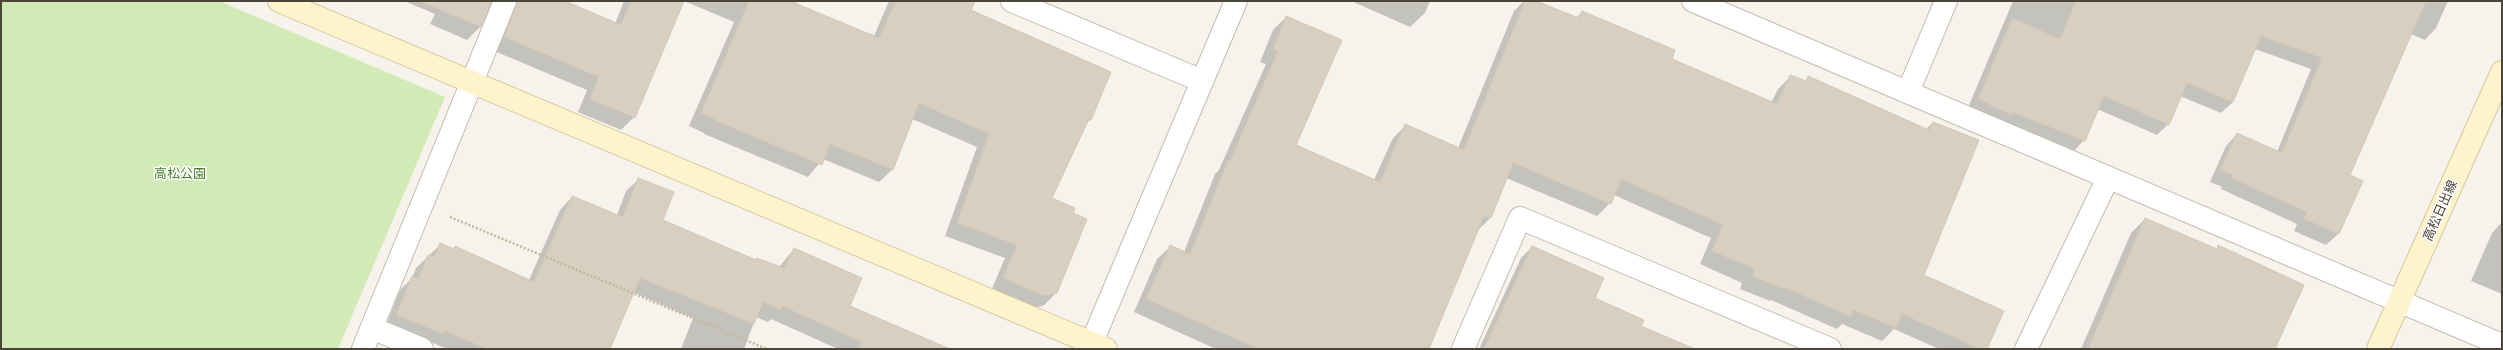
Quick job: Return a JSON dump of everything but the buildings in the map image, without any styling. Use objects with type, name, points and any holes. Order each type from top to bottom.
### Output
[{"type":"street","points":[[279,1],[1096,347],[1202,81],[1236,1]]},
{"type":"street","points":[[363,349],[505,1]]},
{"type":"street","points":[[1012,1],[1202,81]]},
{"type":"street","points":[[1693,1],[2400,303],[2502,345]]},
{"type":"street","points":[[1908,92],[1946,1]]},
{"type":"street","name":"高松日出線","points":[[2378,349],[2400,303],[2502,72]]},
{"type":"street","points":[[2026,349],[2108,178]]},
{"type":"street","points":[[1463,349],[1520,218],[1830,349]]},
{"type":"street","points":[[372,328],[422,349]]},
{"type":"path","points":[[422,205],[767,349]]},
{"type":"green space","name":"高松公園","points":[[1,1],[219,1],[445,97],[338,349],[1,349]]}]
